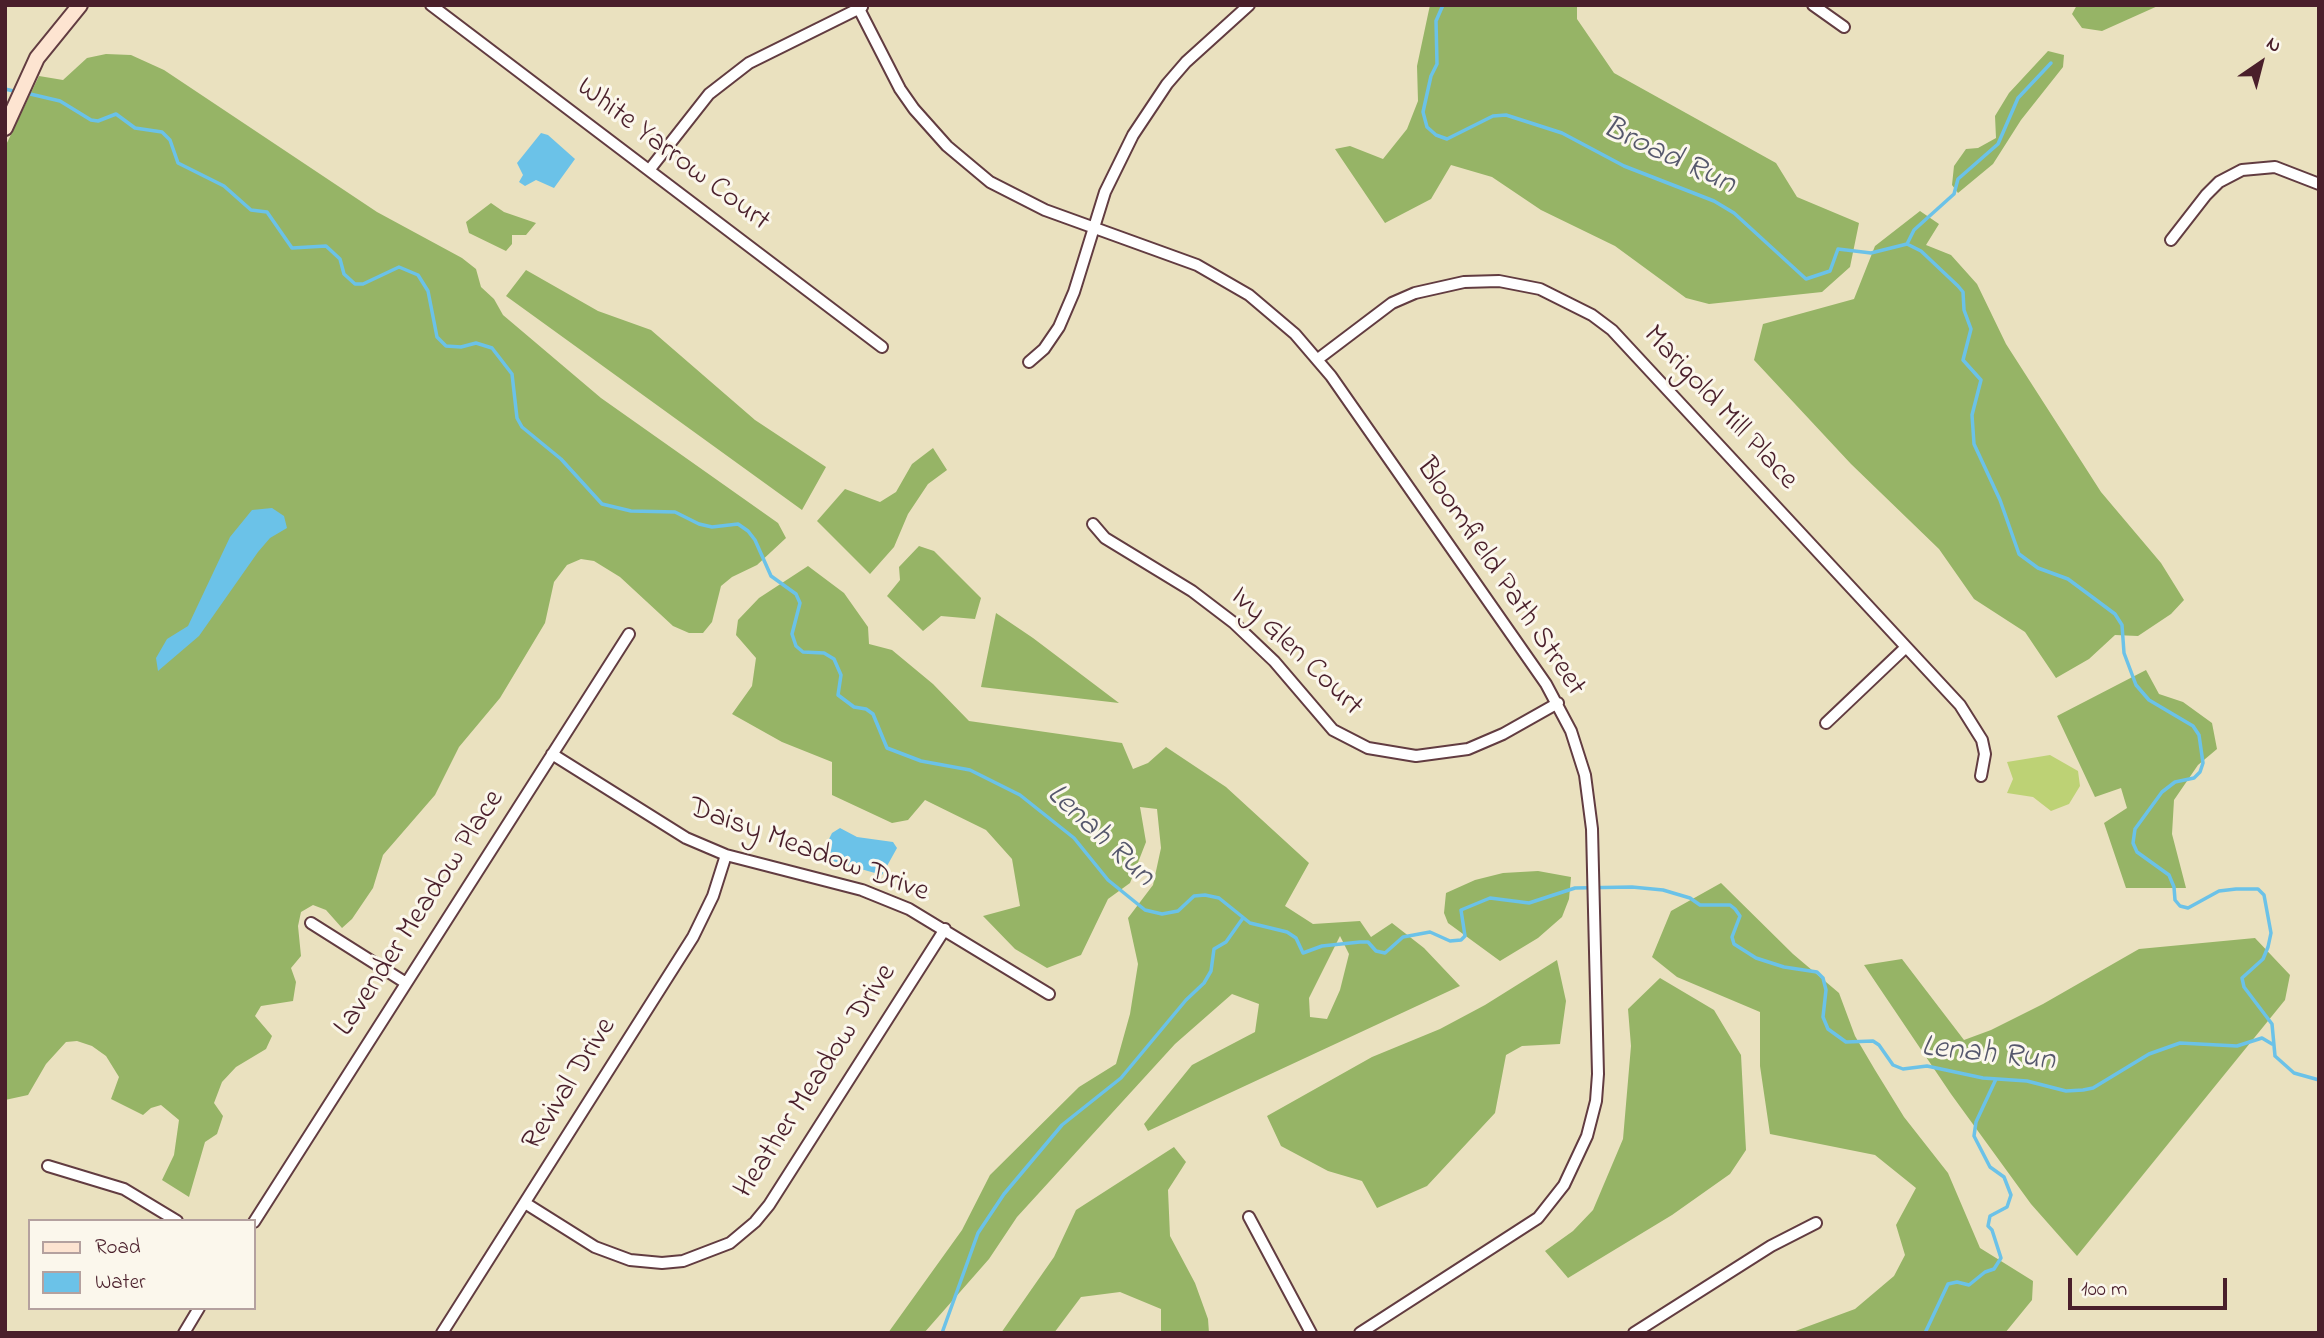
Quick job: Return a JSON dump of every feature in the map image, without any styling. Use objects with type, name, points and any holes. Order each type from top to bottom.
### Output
[{"type":"main road","points":[[5,128],[46,45],[80,5]]},
{"type":"street","name":"White Yarrow Court","points":[[431,5],[882,347]]},
{"type":"street","points":[[1029,362],[1044,349],[1059,327],[1105,192],[1133,135],[1167,84],[1202,45],[1249,5]]},
{"type":"street","points":[[1813,5],[1844,27]]},
{"type":"street","points":[[650,169],[709,94],[749,63],[860,6]]},
{"type":"street","name":"Bloomfield Path Street","points":[[860,6],[900,89],[947,146],[968,166],[1008,192],[1094,228],[1159,249],[1226,280],[1268,309],[1318,359],[1558,703],[1571,731],[1584,775],[1593,864],[1596,1101],[1593,1118],[1571,1174],[1549,1207],[1516,1235],[1360,1333]]},
{"type":"street","points":[[2171,240],[2219,182],[2242,170],[2276,167],[2319,184]]},
{"type":"street","name":"Marigold Mill Place","points":[[1318,359],[1392,303],[1436,287],[1464,282],[1499,281],[1540,289],[1560,297],[1612,330],[1973,723],[1985,754],[1981,776]]},
{"type":"street","name":"Ivy Glen Court","points":[[1093,524],[1105,538],[1192,591],[1234,623],[1274,661],[1333,730],[1368,748],[1416,756],[1468,749],[1503,734],[1558,703]]},
{"type":"street","name":"Lavender Meadow Place","points":[[256,1219],[629,634]]},
{"type":"street","points":[[1826,723],[1906,647]]},
{"type":"street","name":"Daisy Meadow Drive","points":[[552,754],[674,832],[726,855],[862,890],[909,909],[1049,994]]},
{"type":"street","name":"Revival Drive","points":[[442,1333],[693,937],[713,896],[726,855]]},
{"type":"street","points":[[311,923],[406,983]]},
{"type":"street","name":"Heather Meadow Drive","points":[[525,1203],[595,1247],[630,1259],[662,1263],[682,1261],[730,1243],[755,1222],[769,1205],[945,929]]},
{"type":"street","points":[[48,1166],[124,1189],[174,1219]]},
{"type":"street","points":[[1249,1217],[1311,1333]]},
{"type":"street","points":[[1634,1333],[1771,1247],[1816,1223]]},
{"type":"street","points":[[184,1333],[198,1310]]},
{"type":"green space","points":[[1430,5],[1577,5],[1577,19],[1614,73],[1776,163],[1797,197],[1859,223],[1850,267],[1822,292],[1709,304],[1686,298],[1615,246],[1541,210],[1492,177],[1451,165],[1431,199],[1385,223],[1335,149],[1350,146],[1383,159],[1407,129],[1418,101],[1417,66]]},
{"type":"green space","points":[[2077,5],[2160,5],[2102,31],[2082,28],[2072,14]]},
{"type":"green space","points":[[2048,51],[2064,55],[2063,67],[2021,120],[1993,164],[1958,193],[1952,185],[1954,166],[1966,149],[1978,148],[1996,138],[1995,116],[2009,93]]},
{"type":"green space","points":[[106,54],[131,55],[164,70],[377,212],[462,258],[476,269],[481,287],[494,299],[503,315],[601,398],[778,523],[786,538],[757,565],[732,577],[721,586],[712,622],[703,633],[689,633],[673,626],[620,577],[594,561],[581,559],[567,565],[554,582],[545,623],[500,698],[459,747],[435,795],[383,855],[373,888],[352,919],[342,928],[326,910],[313,905],[301,912],[298,926],[301,956],[291,968],[296,982],[293,1001],[261,1006],[255,1016],[272,1036],[266,1049],[236,1067],[222,1082],[214,1103],[223,1116],[217,1134],[205,1142],[189,1197],[162,1180],[174,1155],[179,1120],[161,1105],[151,1108],[143,1115],[111,1099],[119,1077],[106,1056],[92,1046],[77,1041],[66,1042],[46,1064],[28,1095],[5,1100],[5,147],[39,76],[63,80],[87,58]]},
{"type":"green space","points":[[491,203],[504,212],[536,223],[526,235],[512,235],[512,244],[506,251],[469,233],[466,222]]},
{"type":"green space","points":[[1920,211],[1939,224],[1926,245],[1951,255],[1977,284],[2006,344],[2101,492],[2161,563],[2184,600],[2171,614],[2138,636],[2115,635],[2089,659],[2056,678],[2025,632],[1974,599],[1939,549],[1851,464],[1754,360],[1763,324],[1854,299],[1875,246]]},
{"type":"green space","points":[[526,270],[598,311],[651,330],[755,420],[826,467],[802,510],[506,296]]},
{"type":"green space","points":[[933,448],[947,470],[928,484],[908,514],[894,547],[870,574],[817,521],[845,489],[880,502],[896,492],[912,464]]},
{"type":"green space","points":[[919,546],[934,551],[981,598],[975,619],[941,616],[923,631],[887,596],[900,580],[899,567]]},
{"type":"green space","points":[[808,566],[844,593],[868,627],[869,644],[892,650],[933,684],[969,721],[1122,743],[1133,769],[1148,763],[1166,747],[1226,787],[1309,863],[1285,906],[1313,924],[1360,921],[1371,937],[1392,923],[1424,948],[1460,986],[1148,1131],[1144,1124],[1192,1065],[1255,1032],[1259,1004],[1232,994],[1175,1044],[1017,1217],[989,1259],[924,1333],[888,1333],[962,1230],[990,1175],[1079,1087],[1116,1064],[1130,1014],[1138,964],[1128,918],[1153,885],[1161,848],[1157,809],[1140,807],[1146,842],[1130,883],[1108,899],[1081,955],[1047,968],[1015,949],[983,916],[1020,906],[1012,859],[986,830],[925,800],[908,820],[892,823],[832,795],[832,762],[782,742],[732,714],[752,686],[756,658],[736,635],[738,620],[759,598]],"holes":[[[1340,936],[1349,954],[1340,990],[1327,1019],[1310,1017],[1309,998]]]},
{"type":"green space","points":[[996,613],[1033,638],[1119,703],[981,687]]},
{"type":"green space","points":[[2146,670],[2159,694],[2183,702],[2212,723],[2217,749],[2198,765],[2174,800],[2172,834],[2186,888],[2126,888],[2104,823],[2127,808],[2121,788],[2095,797],[2057,716]]},
{"type":"green space","points":[[2050,755],[2078,771],[2080,786],[2069,804],[2051,811],[2033,797],[2007,793],[2013,779],[2007,762]]},
{"type":"green space","points":[[1538,871],[1571,877],[1569,899],[1562,917],[1538,938],[1500,961],[1448,923],[1444,913],[1446,893],[1475,880],[1503,873]]},
{"type":"green space","points":[[1721,883],[1793,954],[1839,993],[1855,1036],[1875,1070],[1904,1117],[1948,1173],[1980,1248],[2033,1281],[2032,1300],[2005,1333],[1790,1333],[1855,1309],[1894,1276],[1905,1255],[1896,1225],[1916,1188],[1875,1155],[1770,1134],[1760,1066],[1760,1012],[1677,977],[1652,957],[1671,911]]},
{"type":"green space","points":[[2255,938],[2290,975],[2285,1000],[2077,1256],[2031,1204],[1951,1094],[1864,965],[1902,959],[1964,1040],[2043,1004],[2139,949]]},
{"type":"green space","points":[[1557,960],[1566,1001],[1560,1044],[1522,1046],[1506,1055],[1495,1113],[1427,1186],[1377,1208],[1362,1181],[1328,1171],[1281,1146],[1267,1116],[1372,1057],[1440,1029],[1485,1005]]},
{"type":"green space","points":[[1660,978],[1714,1010],[1741,1055],[1746,1150],[1730,1174],[1672,1215],[1568,1278],[1545,1251],[1573,1231],[1593,1210],[1623,1139],[1631,1046],[1628,1009]]},
{"type":"green space","points":[[1174,1147],[1186,1162],[1168,1190],[1170,1236],[1195,1283],[1208,1319],[1209,1333],[1161,1333],[1161,1309],[1120,1292],[1081,1297],[1054,1333],[1001,1333],[1054,1257],[1076,1210]]},
{"type":"water","points":[[541,133],[548,135],[575,159],[554,188],[536,180],[525,186],[519,182],[523,175],[517,163]]},
{"type":"water","points":[[272,508],[284,516],[287,528],[270,538],[258,552],[199,636],[158,671],[156,658],[167,639],[188,626],[230,537],[252,510]]},
{"type":"water","points":[[840,828],[857,837],[893,842],[897,848],[882,875],[829,860],[824,849],[832,833]]},
{"type":"waterway","name":"Broad Run","points":[[1443,5],[1436,21],[1437,64],[1431,76],[1423,112],[1427,127],[1436,135],[1447,139],[1493,116],[1506,115],[1562,133],[1624,166],[1714,201],[1734,213],[1806,279],[1830,271],[1838,249],[1871,253],[1907,244],[1921,251],[1963,292],[1964,310],[1971,329],[1963,360],[1981,380],[1972,415],[1974,444],[2000,500],[2019,554],[2038,568],[2068,579],[2115,614],[2122,625],[2124,653],[2136,685],[2149,700],[2193,726],[2199,735],[2203,763],[2200,772],[2194,778],[2175,782],[2162,792],[2135,829],[2133,843],[2137,852],[2169,875],[2175,900],[2180,906],[2188,908],[2219,891],[2258,889],[2264,895],[2271,933],[2268,947],[2263,959],[2242,978],[2244,987],[2272,1024],[2275,1056],[2294,1073],[2319,1080]]},
{"type":"waterway","points":[[1907,244],[1914,230],[1954,194],[1958,179],[1998,144],[2018,98],[2051,63]]},
{"type":"waterway","name":"Lenah Run","points":[[5,89],[18,92]]},
{"type":"waterway","name":"Lenah Run","points":[[26,93],[60,101],[91,120],[98,121],[116,114],[135,128],[162,132],[170,140],[178,163],[224,186],[251,210],[267,212],[292,248],[326,246],[340,259],[344,274],[355,284],[363,284],[399,267],[418,275],[428,291],[437,337],[446,346],[461,347],[476,343],[492,348],[512,374],[517,418],[522,427],[561,459],[602,504],[631,511],[675,512],[699,524],[712,527],[738,524],[748,531],[755,540],[771,576],[796,594],[800,603],[792,634],[796,646],[803,652],[824,653],[834,659],[841,675],[838,695],[854,707],[866,709],[873,714],[887,748],[921,761],[970,770],[1020,795],[1074,838],[1108,880],[1145,910],[1162,914],[1178,911],[1194,896],[1205,895],[1219,898],[1250,923],[1287,932],[1296,938],[1303,953],[1322,946],[1360,942],[1368,942],[1376,951],[1385,953],[1403,937],[1430,932],[1450,941],[1461,940],[1465,936],[1461,910],[1490,898],[1529,903],[1575,888],[1632,887],[1663,890],[1690,898],[1700,905],[1730,905],[1740,916],[1732,937],[1734,944],[1756,958],[1784,967],[1817,972],[1823,978],[1826,990],[1823,1017],[1828,1029],[1846,1042],[1873,1041],[1893,1065],[1903,1069],[1927,1066],[1983,1078],[2027,1081],[2066,1091],[2083,1090],[2093,1088],[2149,1054],[2180,1043],[2237,1046],[2262,1038],[2272,1044]]},
{"type":"waterway","points":[[942,1333],[978,1233],[1004,1194],[1062,1125],[1121,1078],[1186,1000],[1204,983],[1211,971],[1214,949],[1226,942],[1243,918]]},
{"type":"waterway","points":[[1925,1333],[1948,1284],[1957,1282],[1969,1285],[1985,1272],[1994,1269],[2001,1258],[1992,1230],[1988,1226],[1990,1216],[2007,1207],[2011,1195],[2004,1177],[1990,1167],[1974,1136],[1976,1122],[1996,1079]]}]
